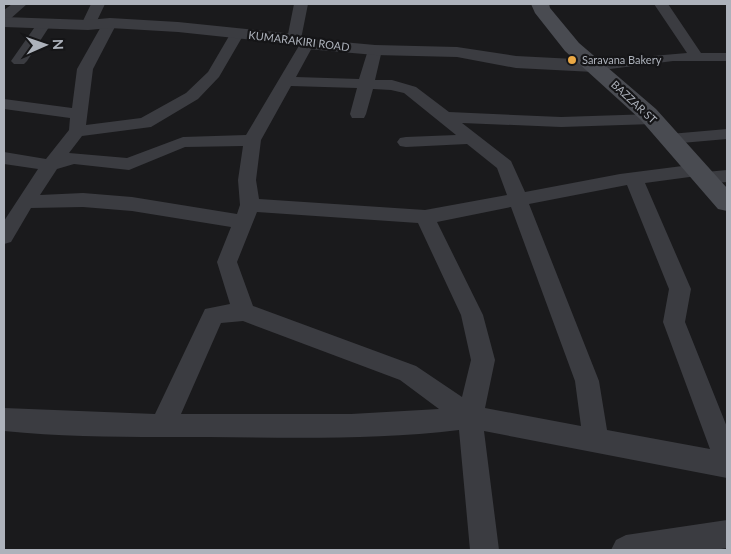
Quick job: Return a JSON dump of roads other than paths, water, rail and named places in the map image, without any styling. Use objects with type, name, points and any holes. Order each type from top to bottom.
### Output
[{"type":"main road","name":"BAZZAR ST","points":[[540,4],[541,9],[572,47],[653,118],[727,203]]},
{"type":"street","points":[[4,17],[20,4]]},
{"type":"street","points":[[88,25],[98,4]]},
{"type":"street","points":[[244,312],[227,262],[247,214],[252,140],[285,81],[300,42],[301,4]]},
{"type":"street","points":[[661,4],[697,57]]},
{"type":"street","name":"KUMARAKIRI ROAD","points":[[4,22],[88,25],[110,23],[178,27],[375,50],[457,52],[516,62],[594,66]]},
{"type":"street","points":[[4,237],[50,165],[77,131],[85,69],[110,23]]},
{"type":"street","points":[[19,61],[44,24]]},
{"type":"street","points":[[77,131],[145,123],[192,96],[214,74],[237,34]]},
{"type":"street","points":[[358,114],[375,50]]},
{"type":"street","points":[[594,66],[673,57],[727,57]]},
{"type":"street","points":[[285,81],[392,85],[410,90],[469,138],[479,142],[505,165],[587,381],[596,440]]},
{"type":"street","points":[[4,104],[79,114]]},
{"type":"street","points":[[443,116],[561,122],[653,118]]},
{"type":"street","points":[[670,139],[727,134]]},
{"type":"street","points":[[406,142],[469,138]]},
{"type":"street","points":[[4,158],[50,165],[73,158],[129,164],[183,142],[252,140]]},
{"type":"street","points":[[26,202],[83,200],[247,214],[425,217],[518,198],[634,179],[702,174],[727,176]]},
{"type":"street","points":[[634,179],[680,288],[674,322],[727,458]]},
{"type":"street","points":[[425,217],[472,315],[482,360],[470,417],[484,550]]},
{"type":"street","points":[[163,425],[213,315],[244,312],[408,373],[470,417]]},
{"type":"street","points":[[4,420],[68,425],[312,426],[429,422],[470,417],[727,465]]},
{"type":"street","points":[[626,550],[727,534]]},
{"type":"place","name":"Saravana Bakery","points":[[572,60]]}]
